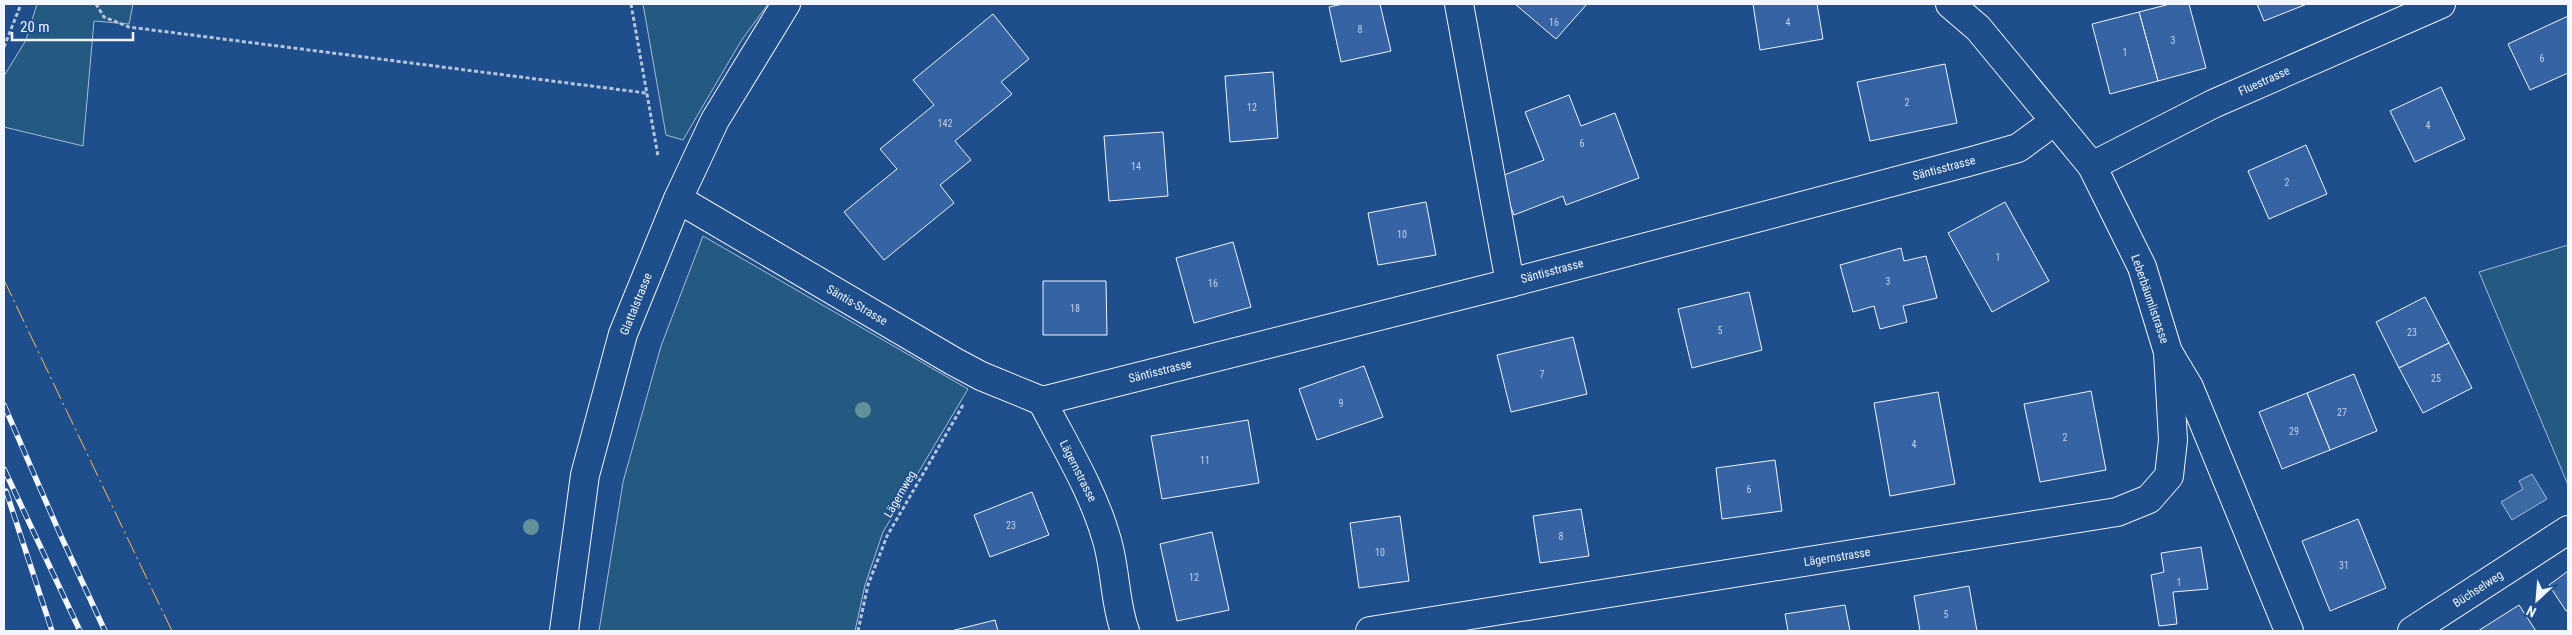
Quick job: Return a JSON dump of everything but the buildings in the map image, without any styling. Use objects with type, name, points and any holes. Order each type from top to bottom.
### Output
[{"type":"street","name":"Glattalstrasse","points":[[564,631],[585,475],[623,334],[678,199],[715,120],[754,52],[786,4]]},
{"type":"street","points":[[1459,4],[1510,282]]},
{"type":"street","name":"Leberbäumlistrasse","points":[[1950,4],[1978,28],[2092,166],[2142,267],[2168,352],[2189,388],[2289,631]]},
{"type":"street","name":"Fluestrasse","points":[[2092,166],[2213,104],[2441,4]]},
{"type":"street","name":"Säntisstrasse","points":[[1042,401],[1510,282],[2018,148],[2055,121]]},
{"type":"street","name":"Säntis-Strasse","points":[[678,199],[981,376],[1042,401]]},
{"type":"street","name":"Lägernstrasse","points":[[1370,631],[2117,512],[2149,499],[2169,476],[2173,440],[2168,352]]},
{"type":"street","name":"Lägernstrasse","points":[[1042,401],[1093,497],[1107,539],[1121,618],[1126,631]]},
{"type":"street","name":"Büchselweg","points":[[2412,631],[2568,530]]},
{"type":"path","points":[[4,47],[21,4]]},
{"type":"path","points":[[96,4],[104,17],[128,27],[646,93]]},
{"type":"path","points":[[631,4],[659,164],[678,199]]},
{"type":"path","name":"Lägernweg","points":[[858,631],[868,585],[887,536],[981,376]]},
{"type":"shaded area","points":[[37,4],[133,4],[129,24],[94,21],[83,146],[4,127],[4,76],[26,40]]},
{"type":"shaded area","points":[[643,4],[768,4],[741,41],[683,140],[666,135]]},
{"type":"shaded area","points":[[703,236],[968,389],[883,532],[865,585],[855,631],[599,631],[623,482],[661,346]]},
{"type":"shaded area","points":[[2568,245],[2568,485],[2479,272]]},
{"type":"shaded area","points":[[2532,474],[2547,499],[2512,520],[2501,502],[2523,489],[2519,481]]},
{"type":"railway","points":[[4,405],[60,534],[105,631]]},
{"type":"railway","points":[[4,469],[80,631]]},
{"type":"railway","points":[[6,491],[52,631]]},
{"type":"power","points":[[4,280],[172,631]]}]
